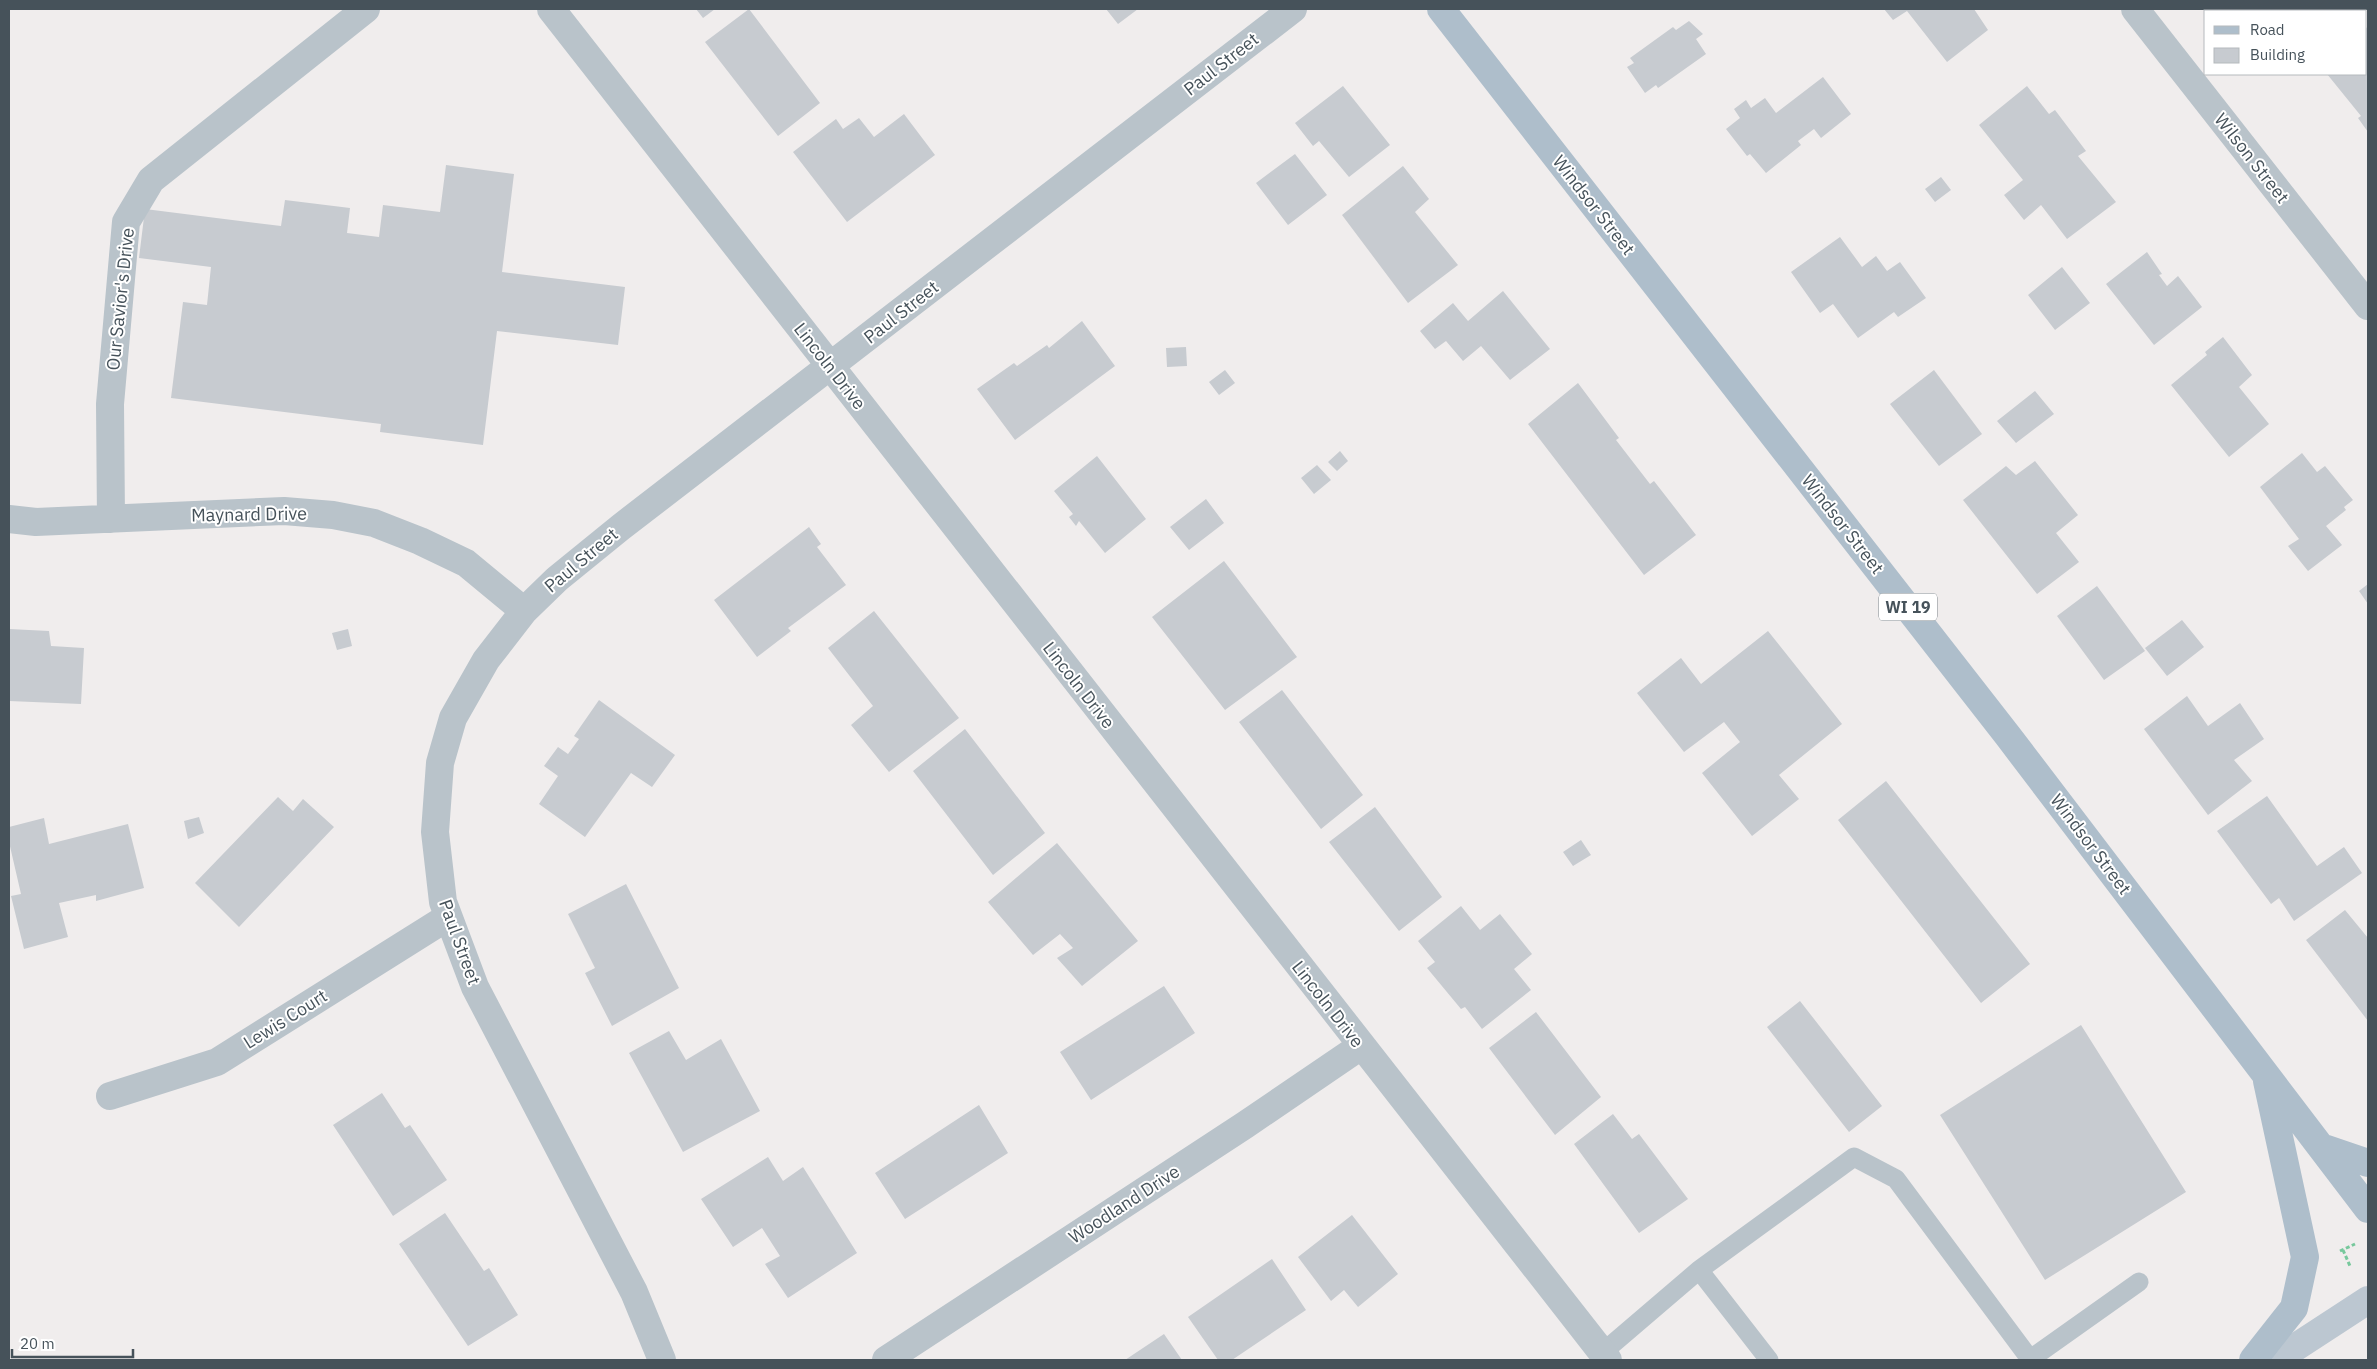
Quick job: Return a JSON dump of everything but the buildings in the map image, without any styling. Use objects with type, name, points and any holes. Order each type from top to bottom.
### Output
[{"type":"main road","name":"Windsor Street","points":[[1441,9],[2008,736],[2368,1209]]},
{"type":"main road","points":[[2253,1360],[2294,1308],[2304,1257],[2265,1072]]},
{"type":"main road","points":[[2321,1147],[2368,1163]]},
{"type":"street","name":"Our Savior's Drive","points":[[111,518],[110,404],[126,222],[151,180],[366,9]]},
{"type":"street","name":"Lincoln Drive","points":[[551,9],[1605,1357]]},
{"type":"street","name":"Paul Street","points":[[662,1360],[634,1292],[475,987],[443,902],[434,832],[440,763],[458,709],[486,660],[524,611],[556,579],[1293,9]]},
{"type":"street","name":"Wilson Street","points":[[2135,9],[2368,306]]},
{"type":"street","name":"Maynard Drive","points":[[9,519],[36,522],[284,511],[332,515],[374,523],[420,541],[466,564],[524,611]]},
{"type":"street","name":"Lewis Court","points":[[110,1096],[216,1062],[448,917]]},
{"type":"street","name":"Woodland Drive","points":[[886,1360],[1245,1125],[1361,1046]]},
{"type":"street","points":[[2276,1360],[2368,1300]]},
{"type":"lane","points":[[1605,1357],[1699,1270],[1854,1157],[1896,1179],[2029,1360],[2139,1282]]},
{"type":"lane","points":[[1699,1270],[1769,1360]]},
{"type":"path","points":[[2337,1252],[2355,1244]]},
{"type":"path","points":[[2343,1250],[2350,1266]]}]
